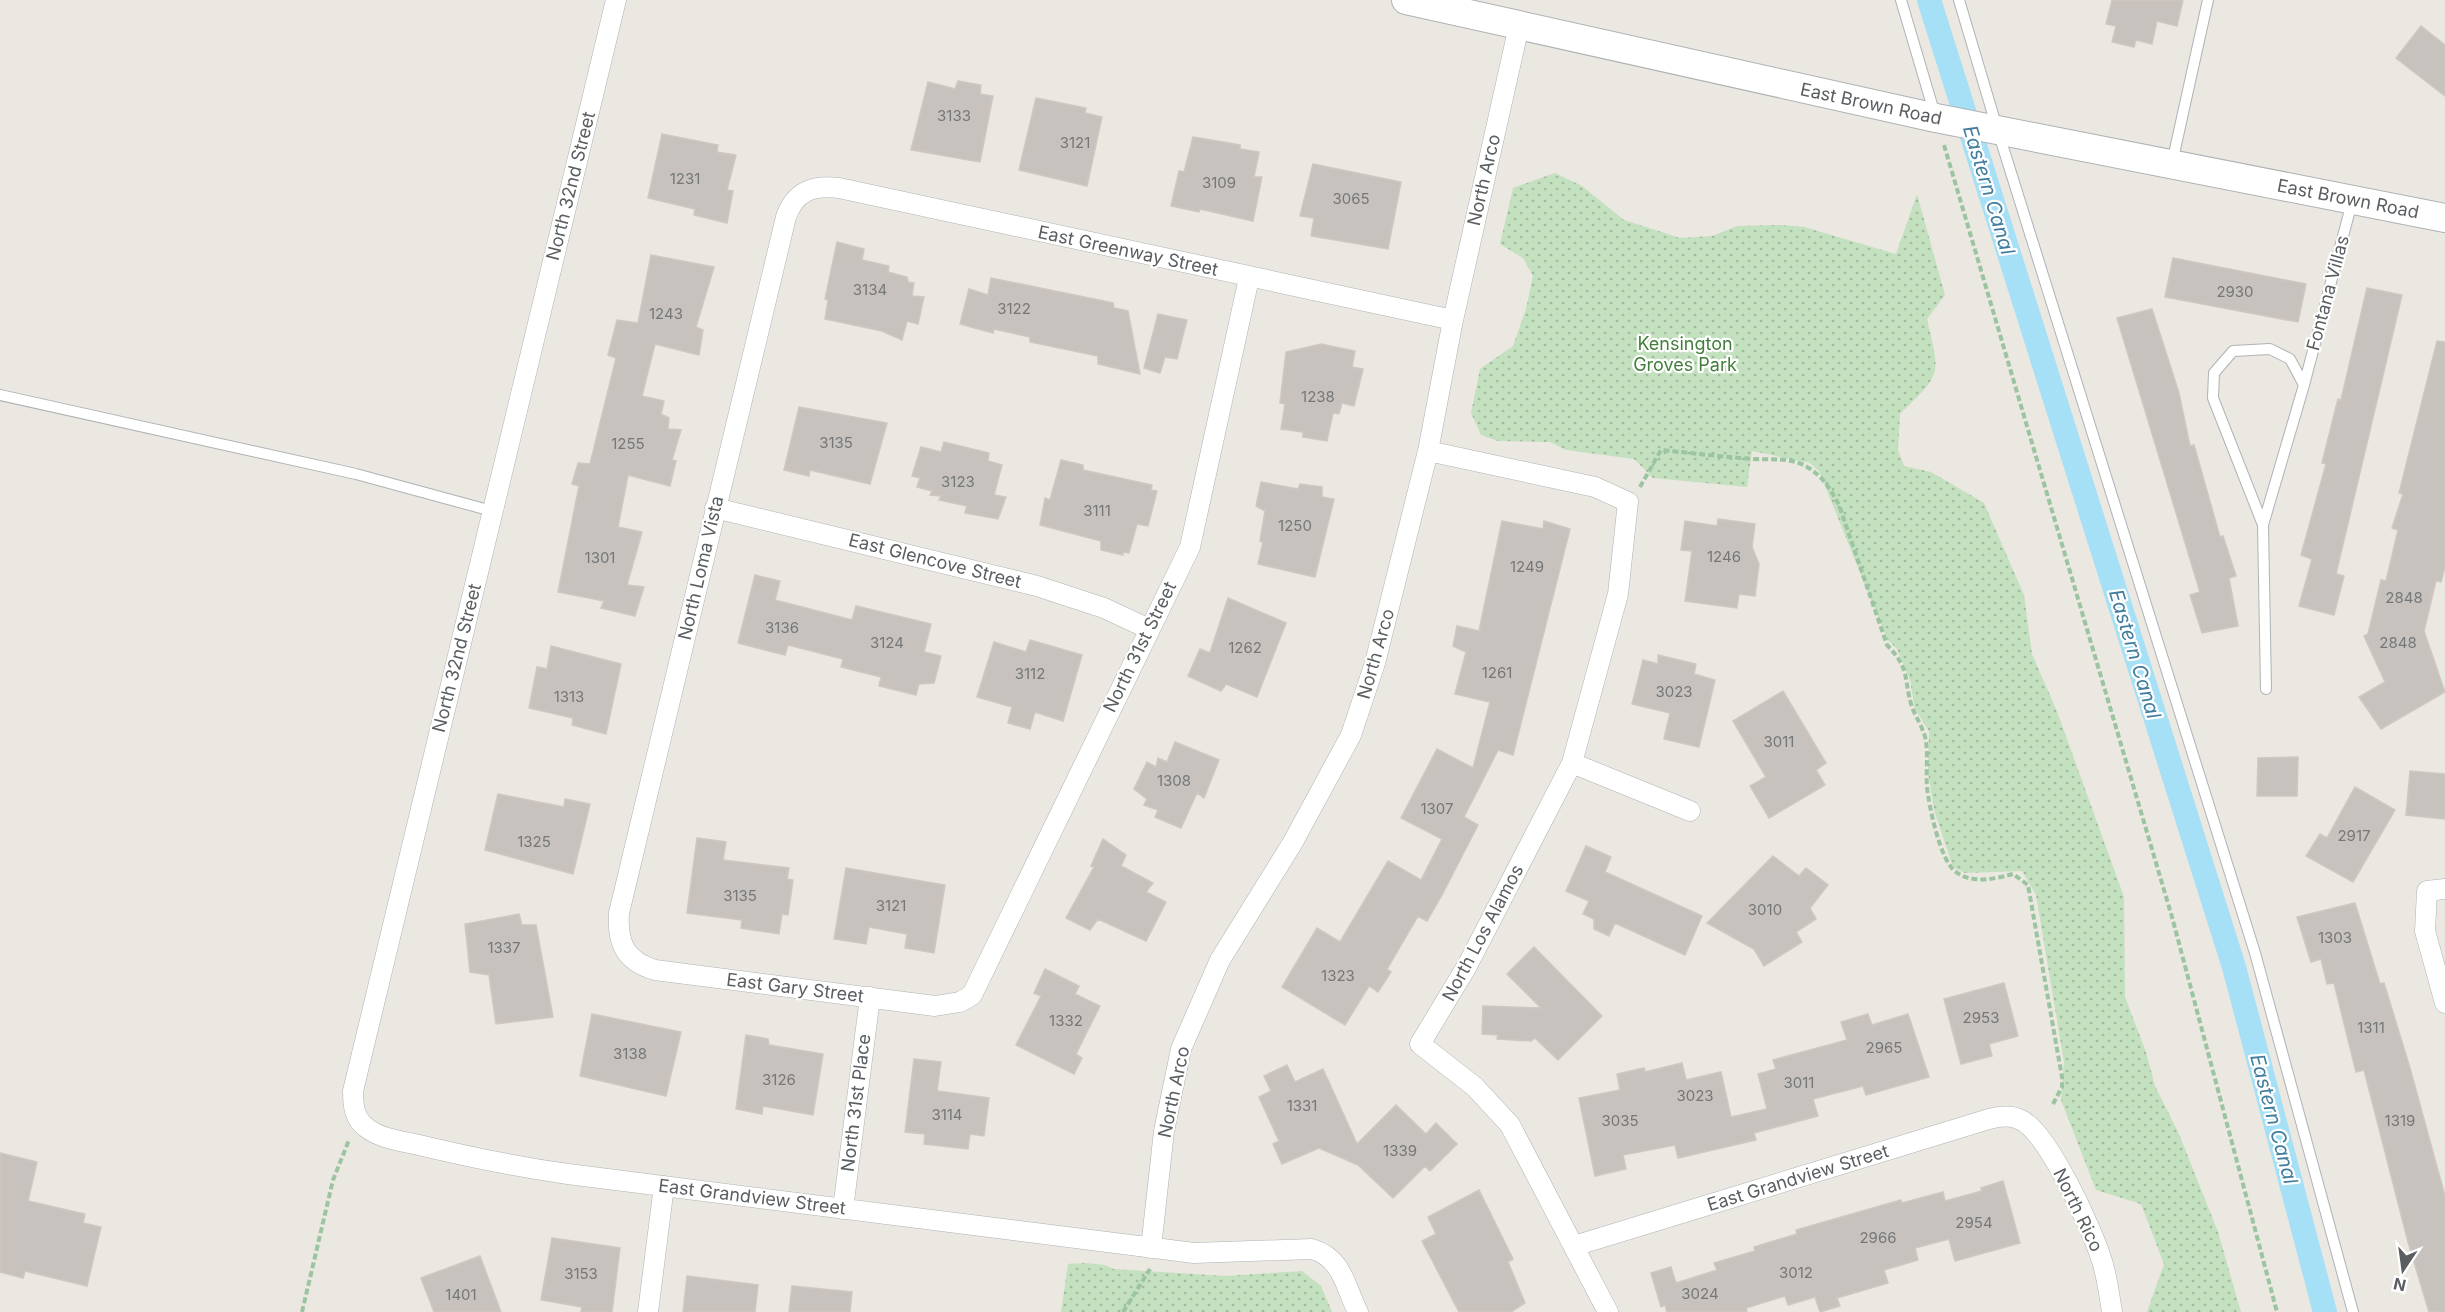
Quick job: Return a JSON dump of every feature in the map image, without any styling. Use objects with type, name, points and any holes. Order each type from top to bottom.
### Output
[{"type":"main road","name":"East Brown Road","points":[[1406,0],[1936,118],[2172,163],[2352,202],[2445,218]]},
{"type":"street","name":"North 32nd Street","points":[[359,1121],[355,1112],[353,1091],[616,0]]},
{"type":"street","name":"North Arco","points":[[1151,1248],[1164,1131],[1181,1049],[1220,960],[1293,842],[1352,735],[1375,663],[1428,451],[1453,320],[1519,26]]},
{"type":"street","name":"East Greenway Street","points":[[803,191],[821,187],[839,188],[1249,278],[1453,320]]},
{"type":"street","name":"North Loma Vista","points":[[623,950],[619,939],[619,913],[786,217],[795,198],[803,191]]},
{"type":"street","name":"North 31st Street","points":[[972,995],[1190,547],[1249,278]]},
{"type":"street","points":[[1428,451],[1595,487],[1628,502]]},
{"type":"street","name":"North Los Alamos","points":[[1608,1312],[1510,1125],[1475,1087],[1420,1044],[1467,966],[1572,763],[1617,594],[1628,502]]},
{"type":"street","name":"East Glencove Street","points":[[716,508],[1037,586],[1096,605],[1149,629]]},
{"type":"street","points":[[1572,763],[1690,812]]},
{"type":"street","points":[[2436,890],[2425,931],[2445,1003]]},
{"type":"street","name":"East Gary Street","points":[[623,950],[632,960],[655,970],[935,1006],[960,1002],[972,995]]},
{"type":"street","name":"North 31st Place","points":[[843,1209],[870,997]]},
{"type":"street","name":"East Grandview Street","points":[[1574,1246],[1999,1116],[2021,1120]]},
{"type":"street","name":"North Rico","points":[[2021,1120],[2031,1127],[2046,1145],[2090,1228],[2102,1259],[2112,1312]]},
{"type":"street","name":"East Grandview Street","points":[[359,1121],[367,1128],[386,1137],[486,1161],[664,1186],[1151,1248],[1219,1254],[1301,1248],[1323,1252],[1338,1267],[1358,1312]]},
{"type":"street","points":[[648,1312],[664,1186]]},
{"type":"lane","points":[[1900,0],[1936,118]]},
{"type":"lane","points":[[1959,0],[2255,953],[2353,1312]]},
{"type":"lane","points":[[2172,163],[2208,0]]},
{"type":"lane","name":"Fontana Villas","points":[[2266,689],[2263,525],[2304,385],[2352,202]]},
{"type":"lane","name":"Fontana Villas","points":[[2263,525],[2213,398],[2214,373],[2233,351],[2270,349],[2290,359],[2304,385]]},
{"type":"lane","points":[[0,395],[356,474],[492,511]]},
{"type":"path","points":[[1936,118],[2172,917],[2277,1312]]},
{"type":"path","points":[[1628,502],[1642,485],[1661,450],[1788,460],[1806,466],[1821,477],[1831,490],[1839,505],[1887,645],[1902,662],[1907,673],[1912,706],[1926,740],[1927,788],[1941,847],[1948,863],[1955,872],[1967,878],[1981,880],[2013,874],[2028,885],[2062,1077],[2062,1087],[2054,1104]]},
{"type":"path","points":[[302,1312],[333,1180],[359,1121]]},
{"type":"path","points":[[1124,1310],[1150,1268]]},
{"type":"green space","name":"Kensington Groves Park","points":[[1555,173],[1582,186],[1624,220],[1680,238],[1712,236],[1737,226],[1781,225],[1804,227],[1896,254],[1917,194],[1945,295],[1927,319],[1936,363],[1934,372],[1931,381],[1900,414],[1898,450],[1904,466],[1931,472],[1984,503],[2024,595],[2032,654],[2058,714],[2124,897],[2125,997],[2146,1052],[2155,1086],[2179,1134],[2218,1232],[2241,1312],[2147,1312],[2164,1264],[2141,1204],[2096,1190],[2061,1100],[2064,1062],[2036,895],[2022,871],[1965,873],[1953,867],[1934,810],[1928,772],[1929,731],[1915,709],[1910,680],[1897,649],[1887,639],[1819,471],[1810,463],[1752,451],[1747,487],[1653,478],[1634,459],[1566,450],[1550,442],[1498,441],[1481,435],[1471,413],[1480,369],[1513,346],[1526,309],[1533,276],[1523,258],[1500,244],[1513,188]]},
{"type":"green space","points":[[1068,1264],[1105,1265],[1113,1269],[1226,1276],[1302,1271],[1321,1286],[1332,1312],[1061,1312]]},
{"type":"building","points":[[2112,0],[2183,0],[2177,26],[2157,21],[2152,44],[2136,40],[2134,47],[2112,42],[2116,26],[2106,24]]},
{"type":"building","points":[[2421,26],[2445,45],[2445,96],[2396,58]]},
{"type":"building","points":[[958,81],[981,85],[980,94],[993,96],[980,162],[911,150],[928,82],[955,89]]},
{"type":"building","points":[[1036,98],[1086,108],[1085,113],[1102,117],[1087,186],[1019,170]]},
{"type":"building","points":[[662,134],[718,145],[717,152],[736,155],[727,190],[733,191],[727,223],[694,215],[695,209],[648,198]]},
{"type":"building","points":[[1193,137],[1240,145],[1240,149],[1259,152],[1254,177],[1262,177],[1253,221],[1200,209],[1199,212],[1171,206],[1179,171],[1184,172]]},
{"type":"building","points":[[1313,164],[1401,182],[1388,249],[1311,236],[1314,218],[1300,216]]},
{"type":"building","points":[[837,242],[864,249],[862,260],[889,266],[888,272],[907,277],[908,282],[914,283],[912,296],[924,297],[918,324],[907,321],[902,340],[882,331],[825,319],[828,300],[825,299]]},
{"type":"building","points":[[651,255],[714,267],[696,327],[703,330],[699,355],[655,344],[642,396],[664,401],[661,414],[669,418],[668,429],[681,430],[672,460],[676,461],[670,486],[628,475],[618,527],[642,532],[627,585],[644,587],[635,616],[601,608],[604,601],[558,592],[579,486],[572,484],[578,463],[590,464],[616,358],[608,355],[617,320],[638,323]]},
{"type":"building","points":[[2173,258],[2306,284],[2298,322],[2165,297]]},
{"type":"building","points":[[991,278],[1113,303],[1114,308],[1128,311],[1140,374],[1098,364],[1098,356],[1030,342],[1030,337],[994,329],[993,333],[960,324],[969,289],[988,295]]},
{"type":"building","points":[[2367,288],[2402,295],[2336,574],[2344,576],[2334,615],[2299,606],[2312,559],[2301,555],[2326,464],[2322,463],[2338,399],[2341,400]]},
{"type":"building","points":[[2152,309],[2179,393],[2190,446],[2194,445],[2220,537],[2223,536],[2236,576],[2229,578],[2238,626],[2202,633],[2190,595],[2200,592],[2117,318]]},
{"type":"building","points":[[1158,314],[1187,320],[1177,359],[1165,357],[1160,373],[1144,368]]},
{"type":"building","points":[[2437,341],[2445,342],[2445,567],[2441,582],[2436,581],[2424,631],[2445,692],[2381,729],[2359,697],[2385,682],[2364,636],[2368,634],[2381,580],[2386,581],[2398,530],[2392,528],[2403,494],[2399,493]]},
{"type":"building","points":[[1321,344],[1355,351],[1352,367],[1363,369],[1354,406],[1342,403],[1339,414],[1333,413],[1327,441],[1303,437],[1303,432],[1281,429],[1285,404],[1280,403],[1286,352]]},
{"type":"building","points":[[799,407],[887,423],[870,484],[810,470],[809,476],[784,470]]},
{"type":"building","points":[[944,442],[989,453],[988,461],[1002,465],[994,495],[1006,497],[998,519],[965,513],[967,506],[939,500],[941,496],[930,495],[932,491],[917,487],[920,478],[912,476],[921,447],[941,452]]},
{"type":"building","points":[[1061,460],[1083,465],[1083,470],[1152,485],[1151,490],[1157,491],[1148,526],[1137,524],[1129,553],[1123,552],[1123,555],[1101,550],[1101,541],[1040,525],[1045,498],[1050,500]]},
{"type":"building","points":[[1261,482],[1298,489],[1300,484],[1322,487],[1322,497],[1334,499],[1315,577],[1258,564],[1263,542],[1260,541],[1265,511],[1256,506]]},
{"type":"building","points":[[1718,519],[1755,524],[1752,547],[1759,564],[1755,596],[1739,594],[1737,608],[1685,601],[1692,551],[1681,550],[1685,521],[1717,526]]},
{"type":"building","points":[[1502,521],[1543,529],[1544,521],[1570,529],[1513,755],[1498,750],[1464,817],[1478,825],[1442,895],[1427,921],[1418,916],[1387,969],[1391,972],[1378,992],[1369,986],[1345,1025],[1282,987],[1317,928],[1340,942],[1388,861],[1421,880],[1442,839],[1401,818],[1437,749],[1473,768],[1490,702],[1455,694],[1466,652],[1453,646],[1457,626],[1479,631]]},
{"type":"building","points":[[755,575],[780,581],[775,600],[852,620],[856,606],[931,624],[924,652],[941,656],[934,683],[919,684],[916,695],[879,686],[881,677],[841,667],[843,659],[788,645],[785,655],[738,643]]},
{"type":"building","points":[[1228,598],[1286,623],[1257,697],[1226,684],[1221,691],[1188,676],[1200,649],[1210,653]]},
{"type":"building","points":[[1030,640],[1082,655],[1063,721],[1035,712],[1030,729],[1008,723],[1012,707],[977,697],[994,642],[1026,652]]},
{"type":"building","points":[[551,646],[621,664],[606,734],[572,725],[573,718],[529,708],[537,667],[547,669]]},
{"type":"building","points":[[1658,655],[1696,664],[1694,674],[1715,680],[1699,747],[1664,739],[1670,713],[1632,704],[1643,660],[1658,664]]},
{"type":"building","points":[[1783,691],[1826,763],[1816,770],[1825,785],[1769,818],[1750,786],[1766,777],[1733,721]]},
{"type":"building","points":[[1175,742],[1219,760],[1204,798],[1197,793],[1181,828],[1155,817],[1158,810],[1144,805],[1147,799],[1134,789],[1147,762],[1156,767],[1158,758],[1167,762]]},
{"type":"building","points":[[2298,757],[2297,796],[2257,796],[2258,758]]},
{"type":"building","points":[[2410,771],[2445,774],[2445,819],[2406,815]]},
{"type":"building","points":[[2355,787],[2395,810],[2353,882],[2306,856],[2320,834],[2327,838]]},
{"type":"building","points":[[498,794],[564,807],[565,799],[590,804],[573,874],[485,850]]},
{"type":"building","points":[[697,838],[726,842],[723,860],[789,868],[787,879],[793,880],[788,915],[782,914],[779,934],[741,928],[742,920],[687,913]]},
{"type":"building","points":[[1103,839],[1126,855],[1121,866],[1153,883],[1146,892],[1166,902],[1146,941],[1098,919],[1090,930],[1066,918],[1094,867],[1091,866]]},
{"type":"building","points":[[1586,846],[1611,857],[1605,872],[1702,916],[1685,955],[1615,923],[1609,936],[1594,929],[1594,919],[1583,914],[1589,901],[1566,891]]},
{"type":"building","points":[[1773,856],[1799,876],[1806,868],[1828,885],[1810,908],[1816,919],[1796,932],[1802,942],[1764,966],[1754,949],[1707,923]]},
{"type":"building","points":[[846,868],[945,885],[934,953],[905,948],[907,934],[869,927],[866,944],[834,939]]},
{"type":"building","points":[[2355,903],[2380,984],[2384,983],[2445,1196],[2445,1312],[2429,1312],[2408,1242],[2364,1070],[2356,1072],[2334,983],[2327,984],[2321,959],[2311,962],[2297,917]]},
{"type":"building","points":[[519,914],[522,925],[536,925],[553,1017],[496,1024],[489,975],[470,972],[465,924]]},
{"type":"building","points":[[1534,947],[1602,1016],[1558,1060],[1535,1038],[1531,1041],[1497,1039],[1498,1035],[1482,1034],[1483,1006],[1541,1008],[1507,974]]},
{"type":"building","points":[[1045,969],[1079,986],[1075,994],[1100,1006],[1076,1054],[1082,1058],[1074,1074],[1016,1045],[1041,996],[1034,993]]},
{"type":"building","points":[[2004,983],[2018,1036],[1989,1044],[1992,1056],[1961,1064],[1944,999]]},
{"type":"building","points":[[592,1014],[681,1032],[666,1096],[580,1076]]},
{"type":"building","points":[[1868,1014],[1872,1025],[1908,1014],[1929,1077],[1866,1095],[1863,1086],[1813,1099],[1818,1116],[1754,1133],[1756,1140],[1678,1158],[1675,1145],[1623,1155],[1626,1169],[1595,1176],[1579,1098],[1620,1090],[1617,1074],[1644,1068],[1645,1072],[1682,1063],[1686,1080],[1721,1072],[1731,1117],[1767,1109],[1758,1074],[1776,1069],[1773,1060],[1847,1040],[1841,1022]]},
{"type":"building","points":[[746,1035],[768,1039],[769,1045],[823,1054],[813,1115],[763,1106],[762,1114],[736,1109]]},
{"type":"building","points":[[914,1059],[941,1062],[937,1091],[989,1098],[984,1136],[970,1134],[968,1149],[924,1144],[925,1134],[905,1132]]},
{"type":"building","points":[[1287,1065],[1295,1082],[1323,1069],[1357,1144],[1396,1105],[1426,1134],[1436,1123],[1457,1144],[1430,1171],[1425,1166],[1393,1198],[1358,1165],[1319,1148],[1282,1164],[1273,1144],[1279,1141],[1259,1097],[1271,1091],[1264,1076]]},
{"type":"building","points":[[0,1153],[37,1162],[28,1201],[85,1214],[83,1223],[101,1227],[87,1286],[25,1271],[23,1278],[0,1272]]},
{"type":"building","points":[[2003,1181],[2020,1243],[1955,1261],[1949,1239],[1915,1248],[1918,1260],[1884,1270],[1888,1283],[1837,1298],[1840,1306],[1820,1312],[1815,1297],[1788,1305],[1785,1296],[1746,1308],[1747,1312],[1667,1312],[1665,1305],[1661,1307],[1651,1273],[1671,1267],[1676,1283],[1717,1270],[1714,1263],[1755,1251],[1754,1247],[1797,1234],[1796,1230],[1901,1200],[1902,1203],[1943,1192],[1945,1201],[1982,1191],[1981,1188]]},
{"type":"building","points":[[1479,1190],[1513,1259],[1508,1262],[1525,1303],[1511,1312],[1459,1312],[1422,1241],[1436,1234],[1428,1217]]},
{"type":"building","points":[[552,1238],[620,1248],[612,1312],[581,1312],[582,1307],[541,1300]]},
{"type":"building","points":[[480,1256],[501,1312],[434,1312],[421,1278]]},
{"type":"building","points":[[687,1276],[758,1285],[755,1312],[683,1312]]},
{"type":"building","points":[[792,1286],[852,1292],[850,1312],[789,1312]]},
{"type":"waterway","name":"Eastern Canal","points":[[1929,0],[2234,967],[2325,1312]]}]
